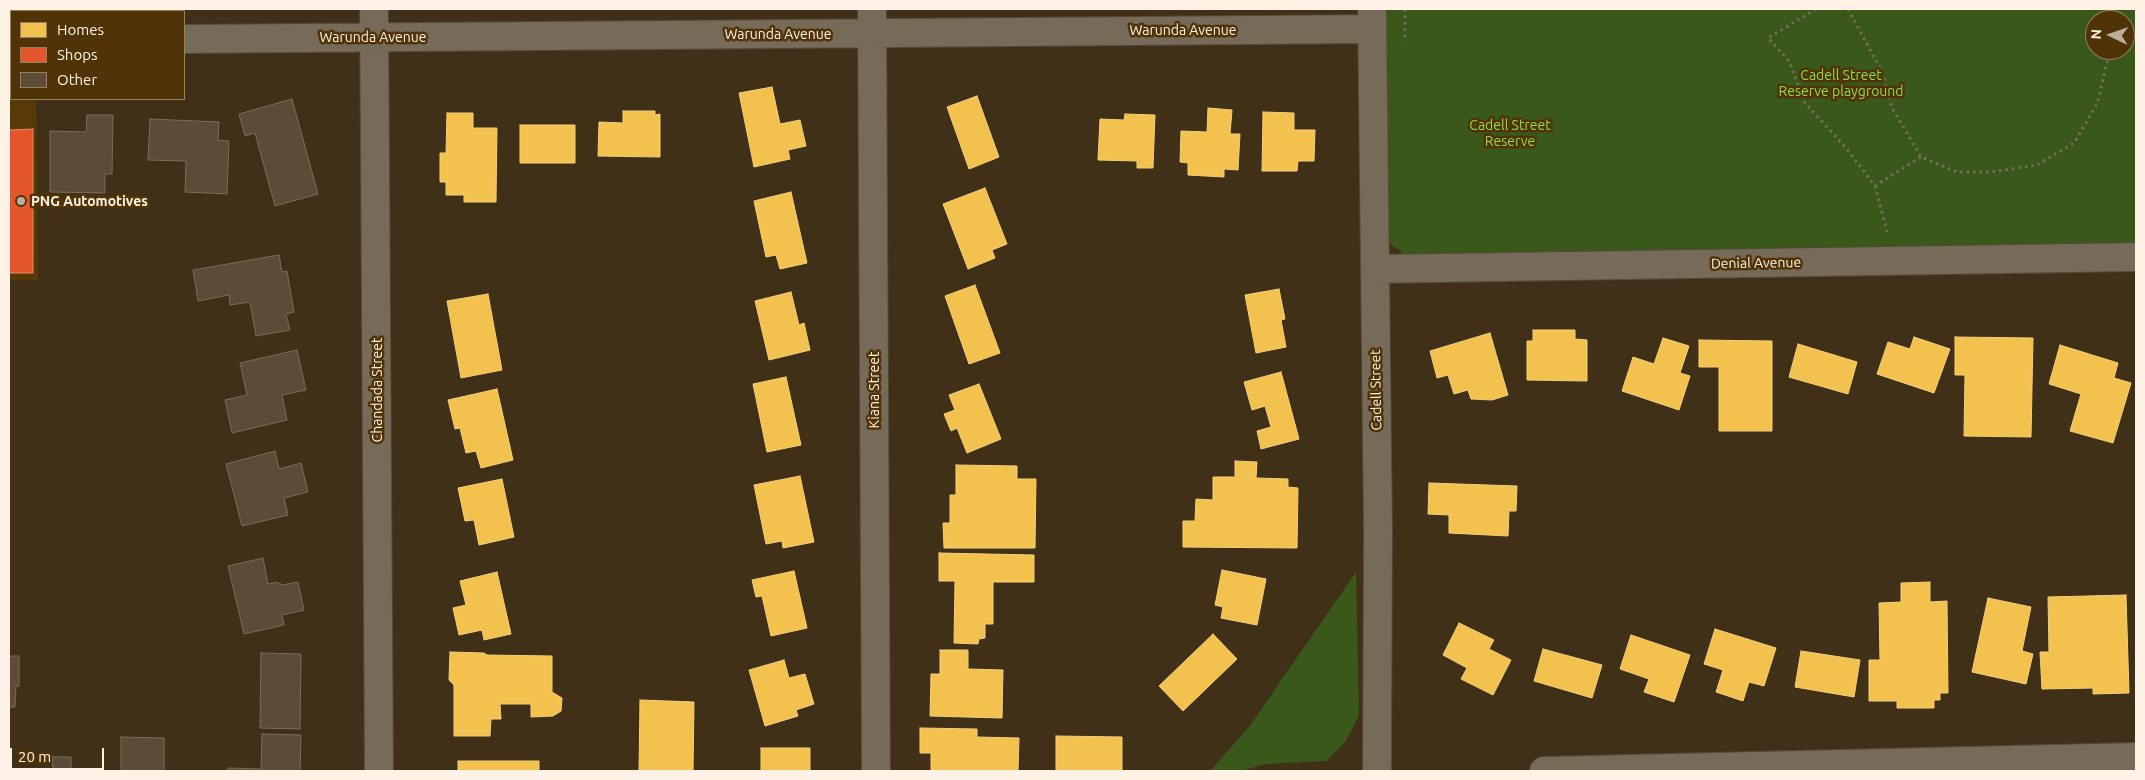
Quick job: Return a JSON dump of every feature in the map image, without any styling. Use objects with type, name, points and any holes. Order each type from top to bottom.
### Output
[{"type":"street","name":"Chandada Street","points":[[374,9],[379,771]]},
{"type":"street","name":"Warunda Avenue","points":[[185,39],[375,37],[872,21],[1372,19]]},
{"type":"street","name":"Cadell Street","points":[[1372,19],[1378,530],[1377,771]]},
{"type":"street","name":"Kiana Street","points":[[872,21],[876,771]]},
{"type":"street","name":"Denial Avenue","points":[[1375,269],[2136,257]]},
{"type":"street","points":[[1544,771],[2136,757]]},
{"type":"path","points":[[1816,9],[1768,38],[1789,61],[1805,103],[1847,149],[1875,186],[1894,260]]},
{"type":"path","points":[[1848,9],[1882,72],[1892,108],[1921,157],[1957,172],[1991,172],[2037,164],[2074,144],[2096,104],[2107,60]]},
{"type":"path","points":[[1875,186],[1921,157]]},
{"type":"shaded area","points":[[9,9],[110,9],[10,10],[9,13]]},
{"type":"shaded area","name":"PNG Automotives","points":[[10,86],[10,100],[36,100],[38,280],[9,280]]},
{"type":"green space","name":"Cadell Street Reserve","points":[[1384,9],[2136,9],[2136,247],[1410,258],[1386,241]]},
{"type":"green space","points":[[1356,572],[1359,715],[1346,741],[1326,761],[1266,764],[1240,771],[1210,771],[1249,727]]},
{"type":"building: Homes","points":[[772,87],[780,124],[800,120],[806,146],[788,150],[790,159],[754,167],[739,93]]},
{"type":"building: Homes","points":[[977,96],[999,157],[969,169],[947,107]]},
{"type":"building: Homes","points":[[1208,108],[1232,110],[1230,134],[1240,134],[1238,170],[1224,169],[1224,177],[1188,175],[1188,163],[1180,162],[1181,131],[1207,132]]},
{"type":"building: Homes","points":[[623,111],[655,111],[655,115],[660,114],[660,157],[598,156],[599,122],[623,123]]},
{"type":"building: Homes","points":[[1263,112],[1294,113],[1294,130],[1315,130],[1314,161],[1298,161],[1297,171],[1262,171]]},
{"type":"building: Homes","points":[[447,113],[473,113],[473,128],[497,128],[496,202],[464,202],[464,195],[446,195],[446,182],[440,182],[440,153],[446,153]]},
{"type":"building: Homes","points":[[1125,114],[1155,115],[1153,168],[1137,168],[1137,161],[1098,160],[1100,119],[1124,120]]},
{"type":"building: Homes","points":[[520,125],[575,125],[575,163],[520,163]]},
{"type":"building: Homes","points":[[985,188],[1007,244],[992,250],[995,258],[968,269],[943,204]]},
{"type":"building: Homes","points":[[791,192],[807,263],[780,269],[776,255],[766,257],[754,201]]},
{"type":"building: Homes","points":[[975,285],[1000,353],[969,364],[945,296]]},
{"type":"building: Homes","points":[[1279,289],[1285,319],[1281,320],[1286,347],[1256,353],[1245,295]]},
{"type":"building: Homes","points":[[791,292],[799,325],[804,323],[810,350],[769,360],[755,301]]},
{"type":"building: Homes","points":[[488,294],[502,370],[461,378],[447,301]]},
{"type":"building: Homes","points":[[1533,330],[1575,330],[1575,339],[1587,340],[1587,381],[1527,380],[1527,341],[1533,341]]},
{"type":"building: Homes","points":[[1490,333],[1508,395],[1492,400],[1471,399],[1468,390],[1454,394],[1448,375],[1437,378],[1430,351]]},
{"type":"building: Homes","points":[[1914,337],[1950,349],[1934,393],[1877,374],[1888,342],[1910,349]]},
{"type":"building: Homes","points":[[1955,337],[2033,338],[2031,437],[1964,436],[1965,375],[1955,375]]},
{"type":"building: Homes","points":[[1663,338],[1689,346],[1680,373],[1690,376],[1679,410],[1622,391],[1633,357],[1654,364]]},
{"type":"building: Homes","points":[[1699,340],[1772,341],[1772,431],[1719,431],[1719,367],[1699,367]]},
{"type":"building: Homes","points":[[1798,344],[1857,362],[1848,394],[1789,377]]},
{"type":"building: Homes","points":[[2060,345],[2118,363],[2114,378],[2131,383],[2113,443],[2070,431],[2081,394],[2049,384]]},
{"type":"building: Homes","points":[[1281,372],[1299,439],[1261,449],[1257,431],[1271,427],[1265,406],[1252,410],[1244,382]]},
{"type":"building: Homes","points":[[786,377],[801,445],[767,452],[753,384]]},
{"type":"building: Homes","points":[[979,384],[1001,439],[967,453],[957,428],[951,431],[944,414],[955,410],[949,395]]},
{"type":"building: Homes","points":[[497,389],[513,460],[481,468],[476,451],[466,453],[460,428],[455,429],[448,400]]},
{"type":"building: Homes","points":[[1235,461],[1257,462],[1256,478],[1288,479],[1288,487],[1298,488],[1297,548],[1183,547],[1183,521],[1195,521],[1196,499],[1213,500],[1213,477],[1235,477]]},
{"type":"building: Homes","points":[[956,465],[1017,466],[1017,479],[1036,479],[1035,548],[944,548],[943,523],[950,523],[950,495],[956,495]]},
{"type":"building: Homes","points":[[800,476],[814,542],[783,548],[782,541],[766,544],[754,485]]},
{"type":"building: Homes","points":[[502,479],[514,537],[479,545],[474,520],[465,521],[458,488]]},
{"type":"building: Homes","points":[[1429,483],[1517,486],[1516,511],[1509,511],[1508,536],[1449,533],[1449,515],[1428,514]]},
{"type":"building: Homes","points":[[939,553],[1034,555],[1034,582],[993,582],[993,624],[985,624],[985,638],[979,639],[978,644],[954,643],[955,581],[939,581]]},
{"type":"building: Homes","points":[[1222,570],[1266,579],[1257,625],[1221,618],[1223,607],[1215,605]]},
{"type":"building: Homes","points":[[794,571],[807,628],[771,636],[762,596],[756,597],[752,580]]},
{"type":"building: Homes","points":[[497,572],[511,634],[484,640],[482,630],[459,635],[453,608],[466,605],[460,581]]},
{"type":"building: Homes","points":[[1930,582],[1930,602],[1947,601],[1948,693],[1940,693],[1940,700],[1934,700],[1934,708],[1897,708],[1897,701],[1869,701],[1869,660],[1880,660],[1879,603],[1901,602],[1901,583]]},
{"type":"building: Homes","points":[[2126,595],[2129,693],[2093,694],[2093,688],[2042,689],[2040,652],[2049,652],[2048,597]]},
{"type":"building: Homes","points":[[1988,598],[2031,607],[2022,651],[2033,654],[2026,684],[1972,672]]},
{"type":"building: Homes","points":[[1459,623],[1494,640],[1489,649],[1511,660],[1493,695],[1461,679],[1467,668],[1443,655]]},
{"type":"building: Homes","points":[[1715,629],[1776,648],[1764,686],[1749,682],[1743,701],[1716,692],[1723,670],[1704,664]]},
{"type":"building: Homes","points":[[1213,634],[1237,659],[1183,711],[1159,686]]},
{"type":"building: Homes","points":[[1631,635],[1690,655],[1674,702],[1644,692],[1649,679],[1620,669]]},
{"type":"building: Homes","points":[[1543,649],[1602,665],[1592,698],[1534,681]]},
{"type":"building: Homes","points":[[940,650],[968,650],[968,669],[1003,670],[1002,718],[930,716],[931,674],[940,674]]},
{"type":"building: Homes","points":[[1801,651],[1860,660],[1854,697],[1795,687]]},
{"type":"building: Homes","points":[[450,652],[484,653],[487,655],[552,656],[552,692],[562,698],[561,711],[553,716],[531,717],[531,704],[500,704],[501,719],[491,719],[490,736],[454,736],[454,685],[449,680]]},
{"type":"building: Homes","points":[[784,660],[789,678],[805,674],[814,704],[796,710],[798,716],[765,726],[749,670]]},
{"type":"building: Homes","points":[[640,700],[694,702],[693,771],[639,771]]},
{"type":"building: Homes","points":[[920,728],[977,729],[977,737],[1019,738],[1018,771],[931,771],[931,753],[920,753]]},
{"type":"building: Homes","points":[[1056,736],[1122,737],[1122,771],[1056,771]]},
{"type":"building: Homes","points":[[761,748],[810,748],[810,771],[761,771]]},
{"type":"building: Homes","points":[[458,761],[539,761],[539,771],[458,771]]},
{"type":"building: Shops","name":"PNG Automotives","points":[[33,129],[33,273],[9,273],[9,130]]},
{"type":"building: Other","points":[[292,99],[318,194],[275,206],[255,133],[245,136],[239,114]]},
{"type":"building: Other","points":[[87,115],[113,115],[112,174],[105,174],[105,193],[50,192],[50,131],[86,132]]},
{"type":"building: Other","points":[[150,119],[219,122],[218,140],[229,141],[227,194],[185,192],[186,161],[148,160]]},
{"type":"building: Other","points":[[279,255],[282,272],[287,271],[294,312],[286,314],[290,330],[256,336],[250,302],[230,305],[229,295],[198,301],[193,270]]},
{"type":"building: Other","points":[[297,350],[306,390],[282,395],[287,420],[232,433],[225,400],[247,395],[240,363]]},
{"type":"building: Other","points":[[275,451],[279,469],[301,463],[308,492],[284,498],[288,515],[242,526],[226,464]]},
{"type":"building: Other","points":[[263,558],[268,584],[277,582],[282,585],[298,582],[304,610],[282,615],[284,625],[244,634],[228,566]]},
{"type":"building: Other","points":[[261,653],[301,654],[300,729],[260,728]]},
{"type":"building: Other","points":[[9,656],[19,656],[19,686],[16,686],[15,707],[9,707]]},
{"type":"building: Other","points":[[262,734],[301,735],[300,771],[228,771],[228,768],[261,769]]},
{"type":"building: Other","points":[[121,737],[164,738],[164,771],[121,771]]},
{"type":"building: Other","points":[[52,757],[71,757],[71,771],[53,771]]},
{"type":"building: Other","points":[[38,770],[38,771],[9,771]]},
{"type":"place","name":"PNG Automotives","points":[[21,201]]},
{"type":"park label","name":"Cadell Street Reserve playground","points":[[1841,84]]}]
